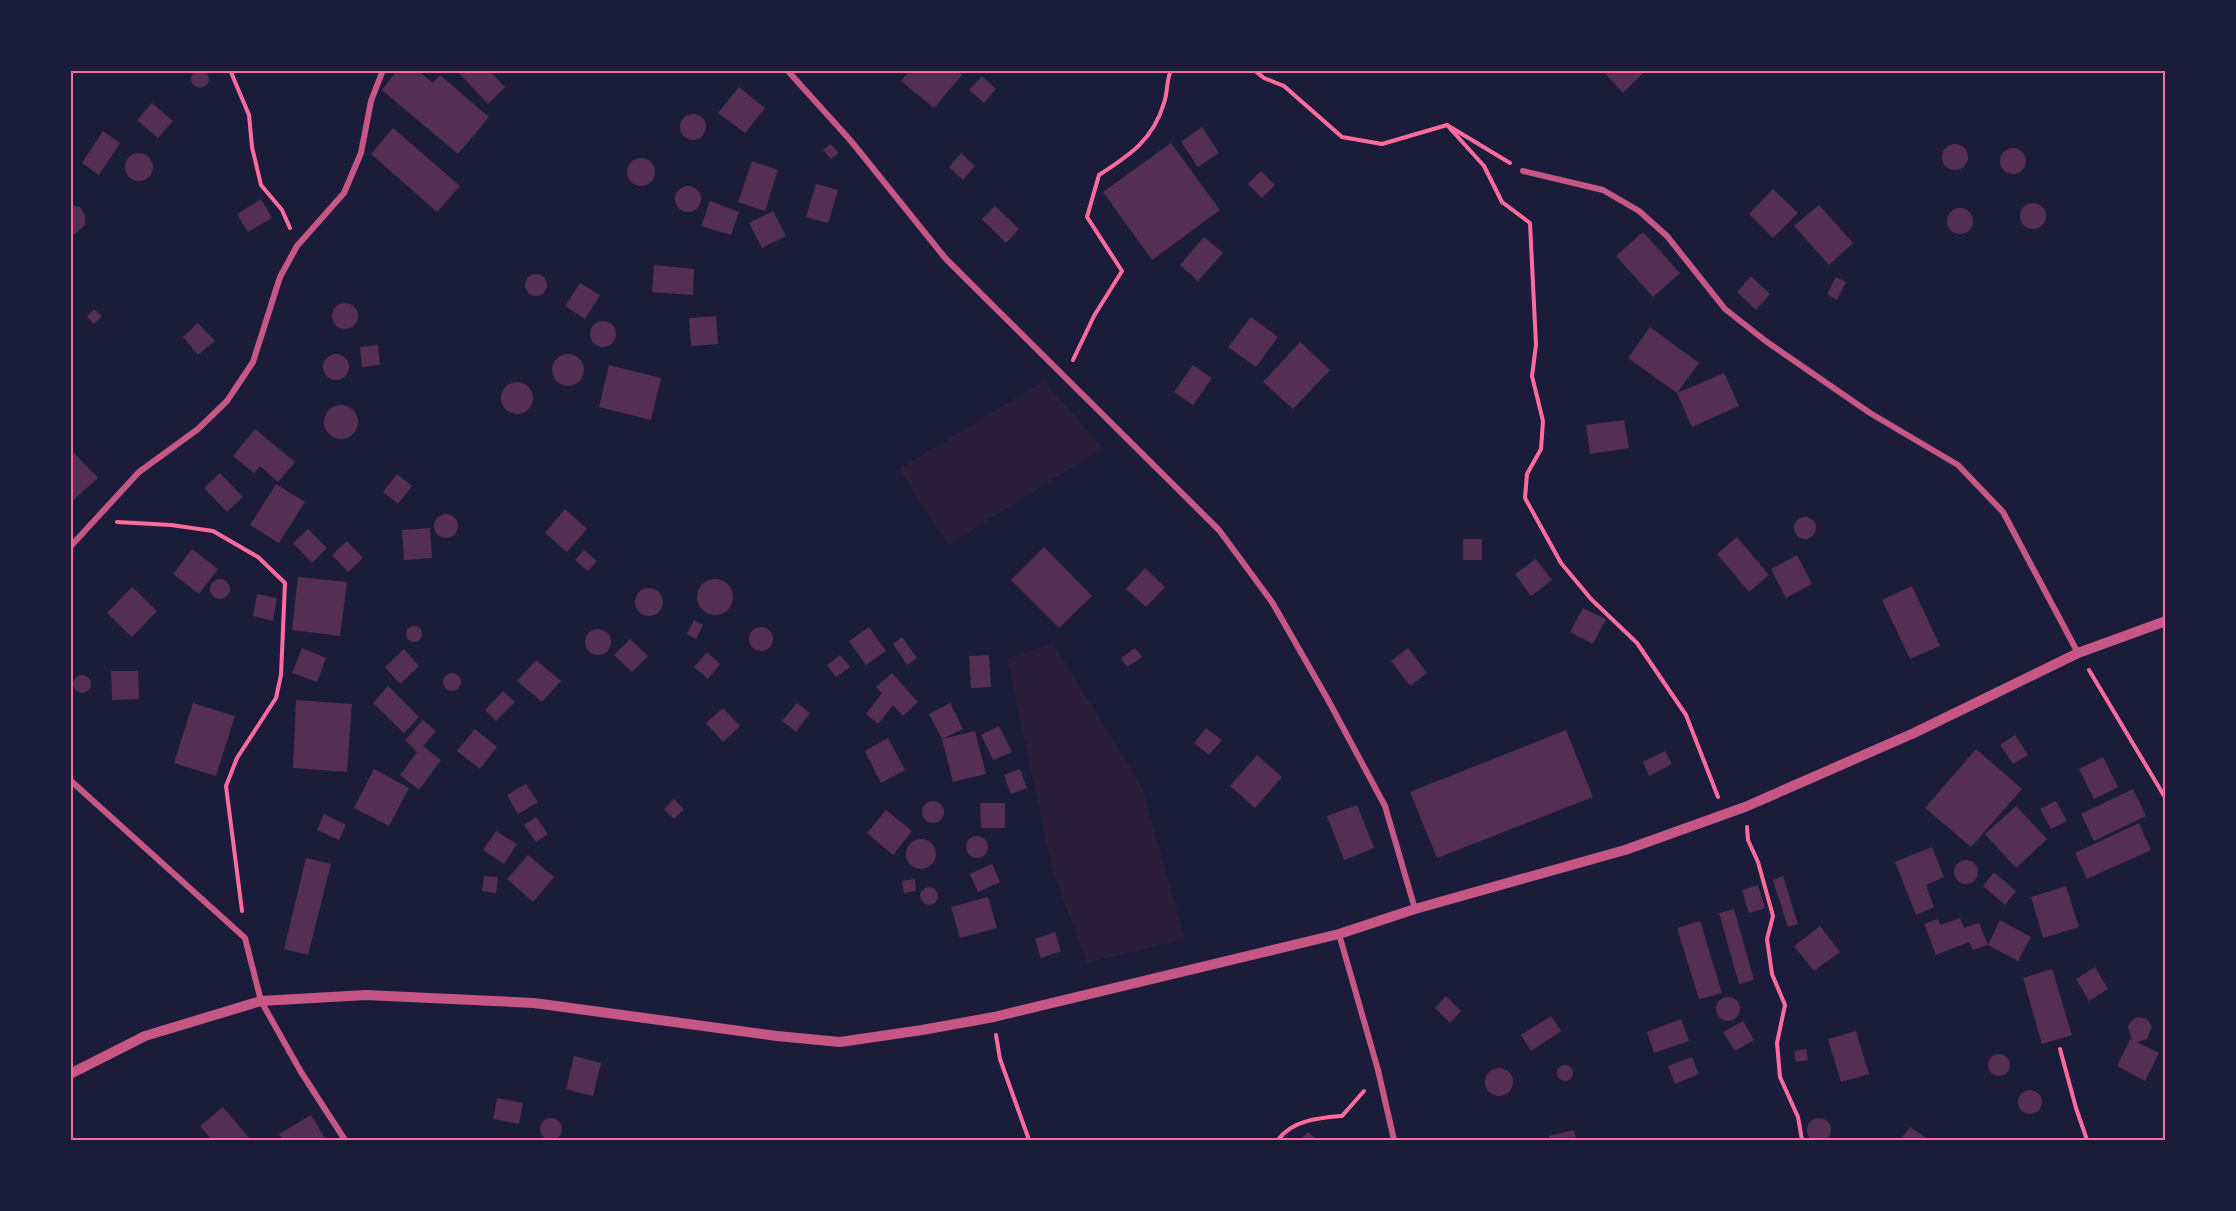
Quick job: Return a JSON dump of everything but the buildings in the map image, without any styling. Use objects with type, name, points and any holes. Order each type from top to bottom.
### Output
[{"type":"street","points":[[70,547],[139,472],[198,429],[227,401],[253,362],[280,277],[297,246],[344,193],[361,153],[371,101],[383,70]]},
{"type":"street","points":[[787,70],[851,141],[946,260],[1219,530],[1272,602],[1385,806],[1415,909]]},
{"type":"street","points":[[1523,171],[1603,190],[1639,211],[1667,236],[1725,309],[1767,342],[1870,413],[1958,465],[2003,512],[2079,653]]},
{"type":"street","points":[[70,1074],[146,1036],[261,1001],[366,995],[534,1003],[777,1036],[840,1042],[994,1017],[1339,933],[1415,909],[1625,850],[1745,807],[1914,734],[2079,653],[2166,621]]},
{"type":"street","points":[[70,780],[245,938],[261,1001],[301,1072],[345,1140]]},
{"type":"street","points":[[1339,933],[1378,1071],[1394,1140]]},
{"type":"path","points":[[230,70],[249,115],[252,147],[261,185],[282,210],[297,246]]},
{"type":"path","points":[[1065,377],[1094,316],[1122,272],[1087,217],[1099,175],[1129,156],[1151,133],[1165,101],[1167,80],[1171,70]]},
{"type":"path","points":[[1254,70],[1264,78],[1284,86],[1342,137],[1382,144],[1447,125],[1523,171]]},
{"type":"path","points":[[1447,125],[1484,166],[1502,202],[1530,223],[1536,345],[1532,376],[1543,421],[1541,449],[1527,474],[1525,498],[1561,563],[1591,598],[1637,643],[1686,715],[1724,814]]},
{"type":"path","points":[[90,524],[128,522],[213,531],[258,557],[285,583],[281,675],[276,698],[237,758],[226,786],[245,938]]},
{"type":"path","points":[[2079,653],[2166,799]]},
{"type":"path","points":[[1745,807],[1748,840],[1758,862],[1773,916],[1767,939],[1772,974],[1785,1005],[1777,1043],[1780,1077],[1798,1116],[1802,1140]]},
{"type":"path","points":[[994,1017],[1000,1059],[1029,1140]]},
{"type":"path","points":[[2060,1049],[2087,1140]]},
{"type":"path","points":[[1278,1140],[1282,1134],[1310,1119],[1341,1116],[1368,1087],[1378,1071]]},
{"type":"shaded area","points":[[1044,381],[1103,448],[948,545],[899,469]]},
{"type":"shaded area","points":[[1053,643],[1142,787],[1185,939],[1087,963],[1052,869],[1007,658]]}]
